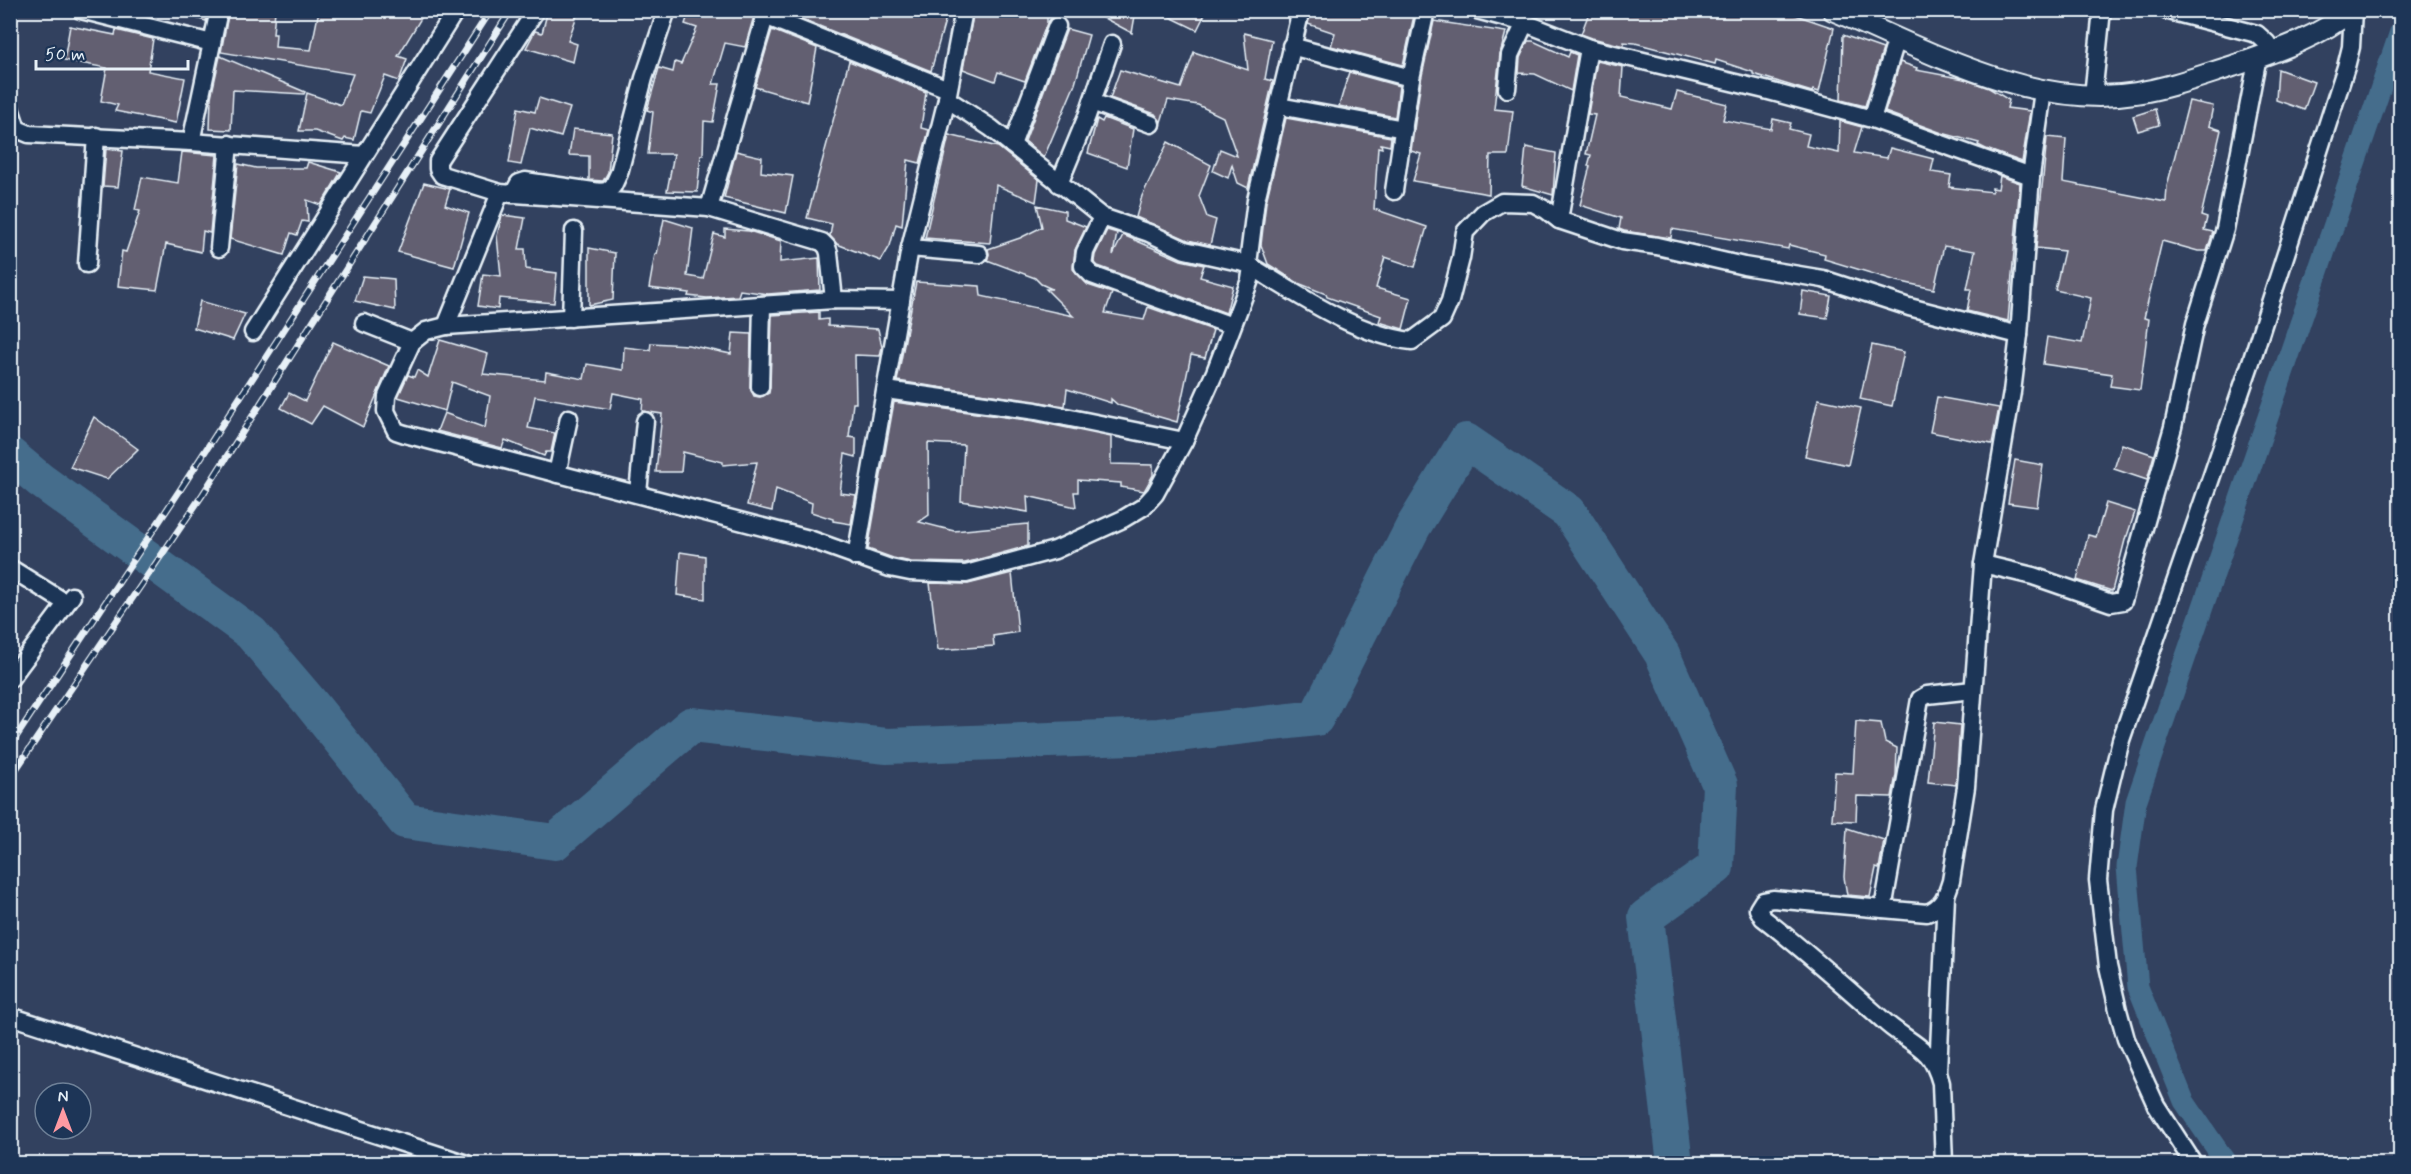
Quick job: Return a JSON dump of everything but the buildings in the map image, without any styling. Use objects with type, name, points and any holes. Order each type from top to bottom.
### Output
[{"type":"street","points":[[81,10],[212,43]]},
{"type":"street","points":[[191,142],[219,10]]},
{"type":"street","points":[[253,332],[456,10]]},
{"type":"street","points":[[536,10],[438,161],[438,169],[442,175],[506,193],[709,208],[822,242],[829,253],[834,300]]},
{"type":"street","points":[[446,326],[506,193],[525,181],[600,192],[607,191],[613,186],[624,158],[644,78],[667,10]]},
{"type":"street","points":[[856,557],[910,248],[947,94],[964,10]]},
{"type":"street","points":[[901,301],[834,300],[446,326],[426,331],[412,342],[387,396],[386,411],[396,430],[809,539],[890,568],[910,572],[966,574],[1055,550],[1123,519],[1143,507],[1155,494],[1184,441],[1215,372],[1247,290],[1256,200],[1301,10]]},
{"type":"street","points":[[1394,191],[1411,78],[1426,10]]},
{"type":"street","points":[[1477,10],[1525,23],[1589,48],[1765,90],[1872,119],[2031,176]]},
{"type":"street","points":[[1833,10],[2004,81],[2072,96],[2135,94],[2159,89],[2265,54],[2319,33],[2337,23],[2352,10]]},
{"type":"street","points":[[2093,96],[2102,10]]},
{"type":"street","points":[[1983,564],[2033,576],[2110,603],[2123,601],[2173,427],[2195,324],[2225,229],[2267,44],[2257,34],[2164,10]]},
{"type":"street","points":[[2194,1164],[2156,1105],[2126,1040],[2118,1010],[2108,966],[2100,909],[2099,847],[2104,810],[2121,740],[2252,359],[2346,68],[2351,47],[2352,10]]},
{"type":"street","points":[[709,208],[766,13],[947,94],[1102,217],[1149,233],[1185,250],[1250,266],[1308,300],[1381,336],[1412,341],[1442,319],[1450,301],[1465,232],[1483,213],[1502,202],[1533,203],[1559,220],[1622,241],[1657,246],[1744,266],[1823,279],[1909,307],[2019,335]]},
{"type":"street","points":[[1507,90],[1510,56],[1525,23]]},
{"type":"street","points":[[1012,145],[1057,26]]},
{"type":"street","points":[[1872,119],[1897,38]]},
{"type":"street","points":[[1059,184],[1092,102],[1112,44]]},
{"type":"street","points":[[1291,46],[1411,78]]},
{"type":"street","points":[[1559,220],[1589,48]]},
{"type":"street","points":[[1938,1071],[1925,1052],[1884,1022],[1830,972],[1763,918],[1758,909],[1763,901],[1773,899],[1927,913],[1936,910],[1946,895],[1951,881],[1966,787],[1983,564],[2012,392],[2019,335],[2031,176],[2043,91]]},
{"type":"street","points":[[1092,102],[1151,123]]},
{"type":"street","points":[[1279,105],[1404,129]]},
{"type":"street","points":[[10,108],[17,129],[29,134],[230,144],[364,154]]},
{"type":"street","points":[[87,264],[96,136]]},
{"type":"street","points":[[219,248],[230,144]]},
{"type":"street","points":[[1102,217],[1083,257],[1083,266],[1087,271],[1166,303],[1232,326]]},
{"type":"street","points":[[571,318],[574,231]]},
{"type":"street","points":[[910,248],[979,254]]},
{"type":"street","points":[[760,387],[762,305]]},
{"type":"street","points":[[364,323],[412,342]]},
{"type":"street","points":[[886,390],[1036,411],[1184,441]]},
{"type":"street","points":[[557,474],[569,418]]},
{"type":"street","points":[[638,493],[645,420]]},
{"type":"street","points":[[10,568],[69,599],[10,679]]},
{"type":"street","points":[[1883,909],[1920,699],[1927,695],[1973,690]]},
{"type":"street","points":[[1944,1164],[1942,1096],[1938,1071],[1946,895]]},
{"type":"street","points":[[10,1016],[467,1164]]},
{"type":"waterway","points":[[2227,1164],[2184,1101],[2138,987],[2127,867],[2136,802],[2400,32]]},
{"type":"waterway","points":[[10,455],[40,480],[251,633],[405,821],[555,842],[691,725],[887,746],[1159,736],[1316,718],[1413,527],[1466,441],[1569,512],[1662,654],[1720,785],[1716,867],[1646,917],[1675,1164]]},
{"type":"railway","points":[[10,746],[180,490],[491,10]]},
{"type":"railway","points":[[10,778],[203,494],[511,10]]}]
